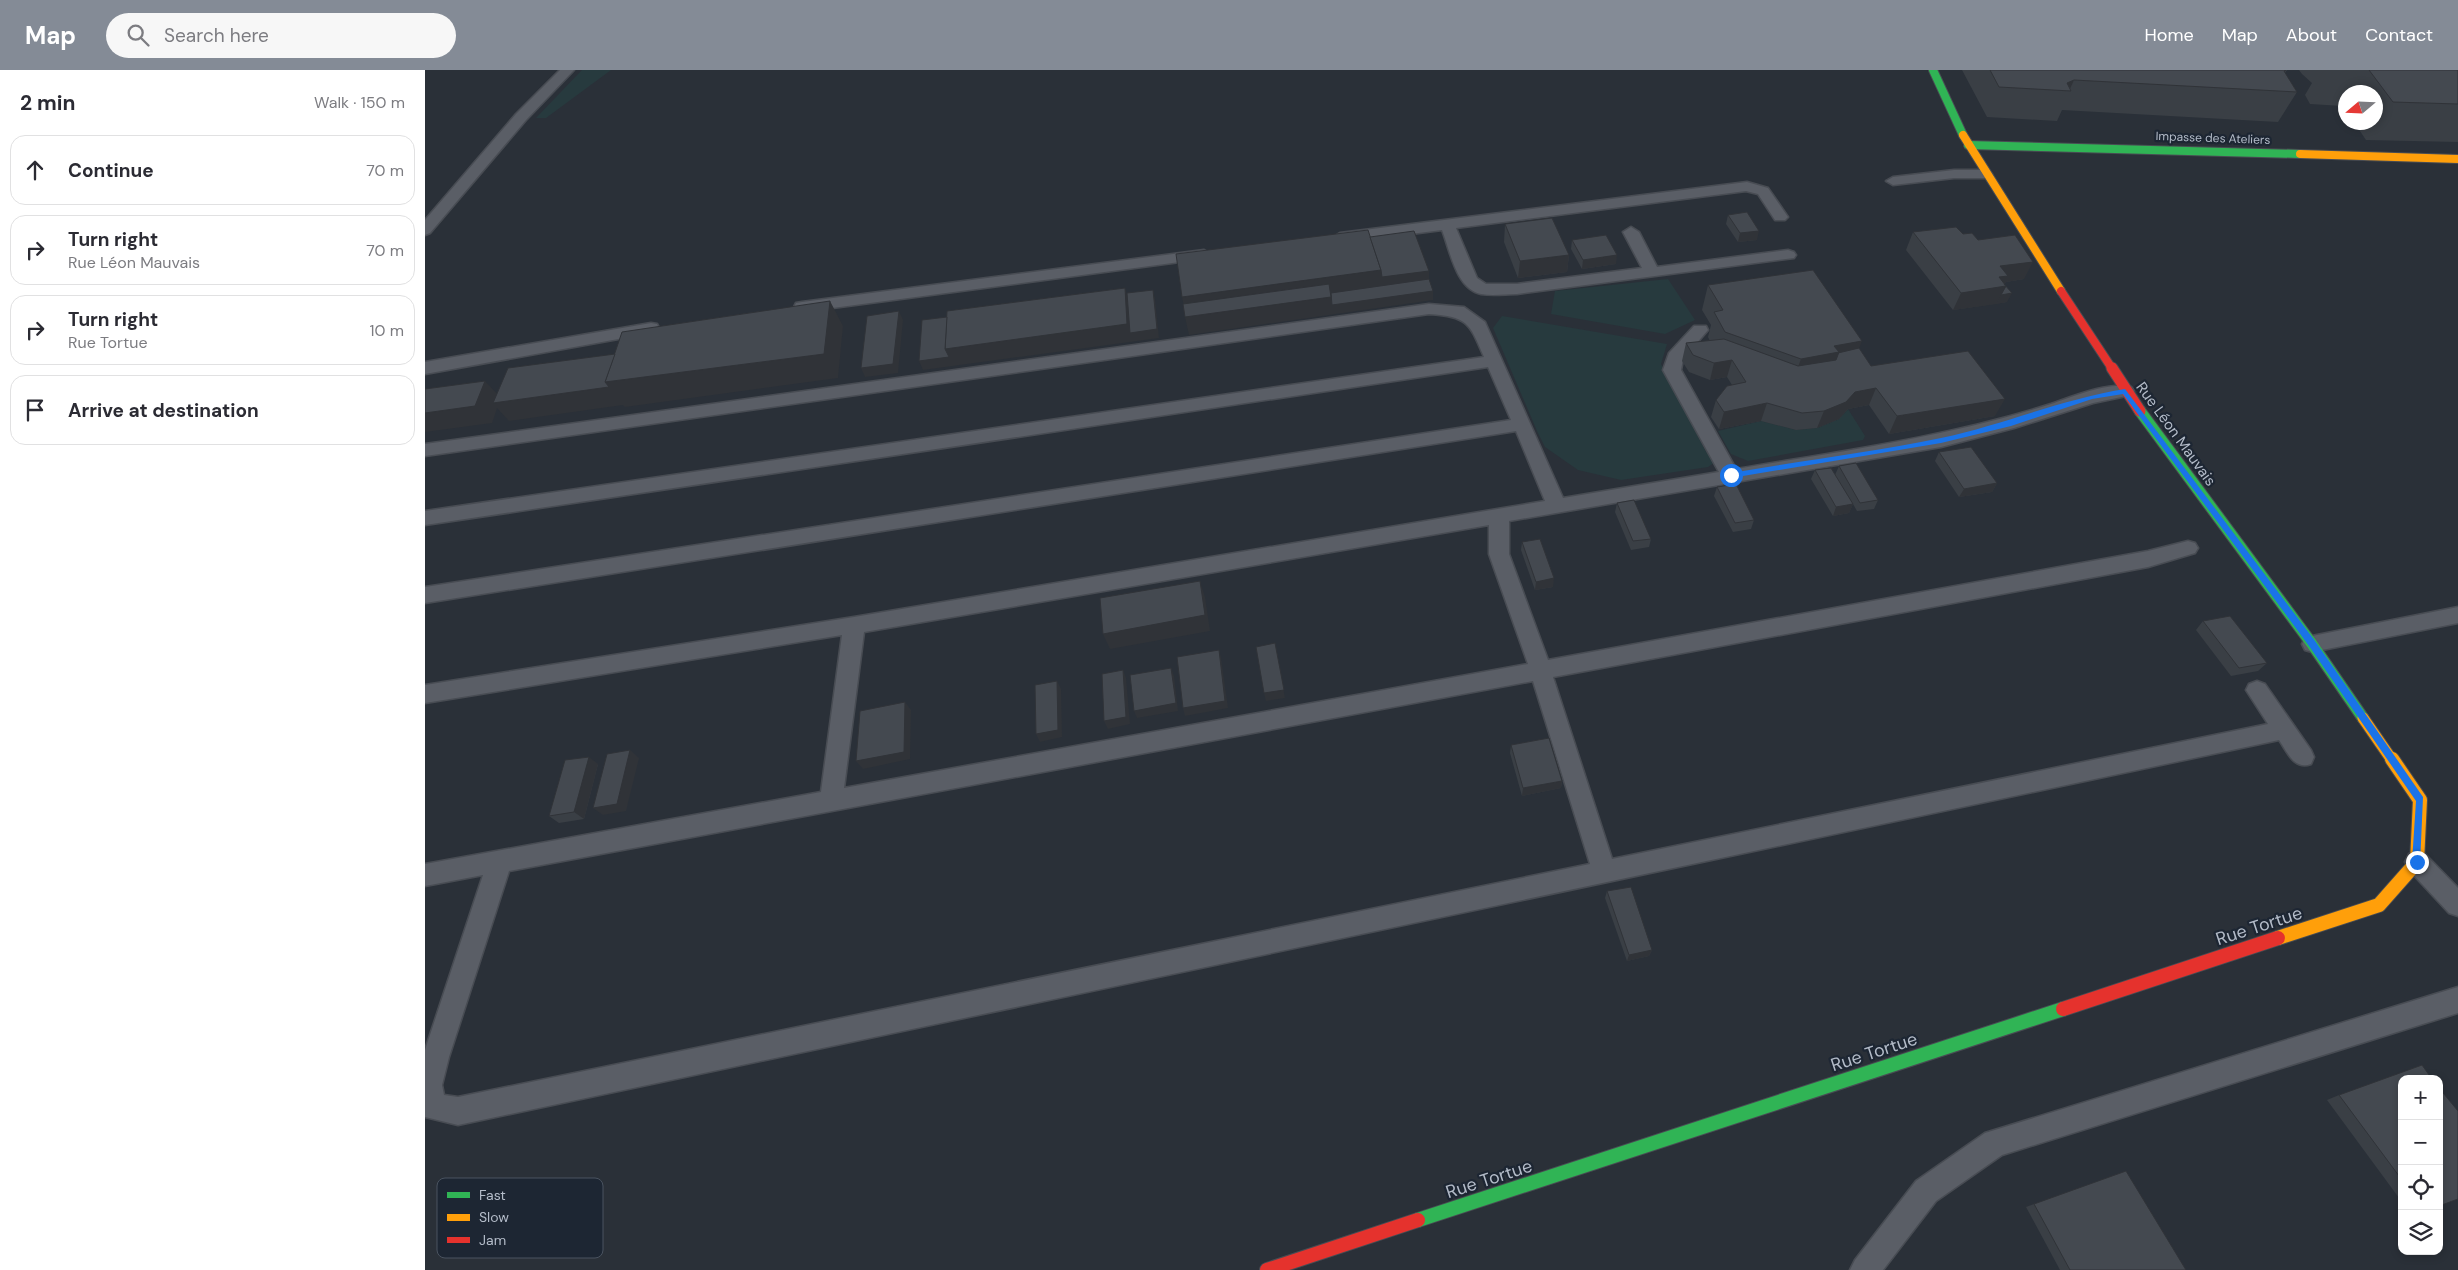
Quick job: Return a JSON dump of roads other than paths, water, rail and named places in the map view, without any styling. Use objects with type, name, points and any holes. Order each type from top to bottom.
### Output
[{"type":"street","name":"Rue Léon Mauvais","points":[[1933,70],[1968,145],[1985,174],[2125,391],[2312,644],[2420,800],[2417,862]]},
{"type":"street","name":"Impasse des Ateliers","points":[[1968,145],[2458,159]]},
{"type":"street","name":"Rue Tortue","points":[[1267,1270],[2379,904],[2417,862]]},
{"type":"lane","points":[[425,230],[521,117],[567,70]]},
{"type":"lane","points":[[1893,181],[1954,174],[1985,174]]},
{"type":"lane","points":[[1329,239],[1747,186],[1763,191],[1780,217]]},
{"type":"lane","points":[[1447,224],[1470,281],[1483,289],[1517,289],[1682,270],[1788,255]]},
{"type":"lane","points":[[1631,232],[1652,272]]},
{"type":"lane","points":[[787,309],[1220,253]]},
{"type":"lane","points":[[425,450],[1429,309],[1458,311],[1479,326],[1556,504]]},
{"type":"lane","points":[[425,368],[599,336],[671,325]]},
{"type":"lane","points":[[1699,330],[1675,357],[1672,370],[1731,475]]},
{"type":"lane","points":[[425,518],[1494,362]]},
{"type":"lane","points":[[425,694],[854,625],[1499,516],[1556,504],[1941,441],[2008,424],[2091,396],[2125,391]]},
{"type":"lane","points":[[425,595],[1522,424]]},
{"type":"lane","points":[[1499,516],[1499,554],[1541,671],[1604,871]]},
{"type":"lane","points":[[425,875],[2139,561],[2188,548]]},
{"type":"lane","points":[[2312,644],[2458,615]]},
{"type":"lane","points":[[831,801],[854,625]]},
{"type":"lane","points":[[2257,690],[2303,757]]},
{"type":"lane","points":[[500,861],[436,1057],[429,1084],[433,1107],[458,1111],[2284,730]]},
{"type":"lane","points":[[2417,862],[2458,906]]},
{"type":"lane","points":[[1865,1270],[1926,1191],[1995,1143],[2458,1000]]}]
